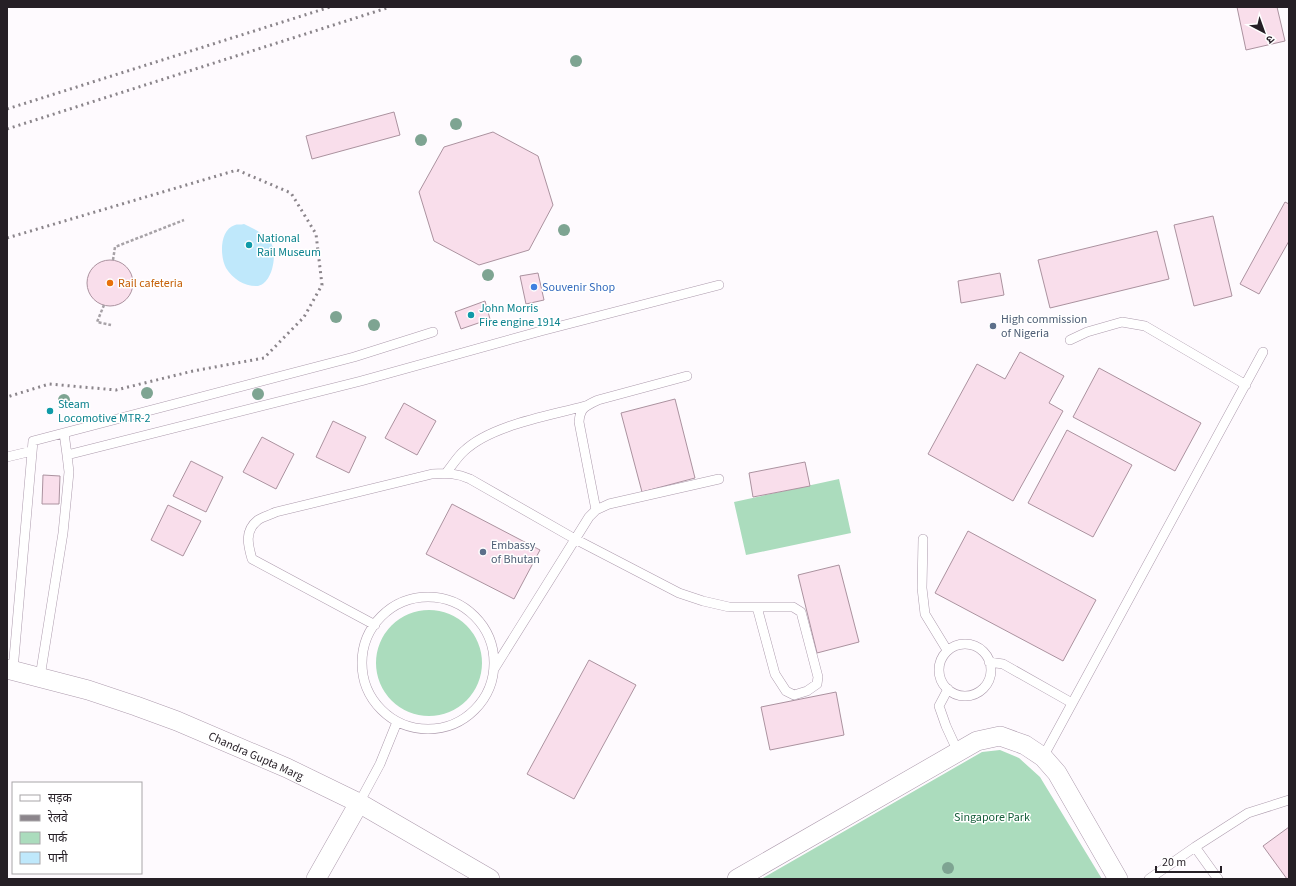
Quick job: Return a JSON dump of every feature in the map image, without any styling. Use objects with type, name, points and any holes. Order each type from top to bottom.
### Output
[{"type":"street","name":"Chandra Gupta Marg","points":[[10,669],[88,690],[177,721],[287,768],[359,802],[490,879]]},
{"type":"street","points":[[737,879],[977,741],[1000,736],[1025,745],[1043,757],[1057,773],[1118,879]]},
{"type":"street","points":[[316,879],[359,802]]},
{"type":"lane","points":[[67,455],[361,381],[534,333],[719,286]]},
{"type":"lane","points":[[1070,340],[1087,332],[1122,322],[1145,326],[1246,385]]},
{"type":"lane","points":[[10,669],[33,440],[354,357],[433,332]]},
{"type":"lane","points":[[1043,757],[1263,352]]},
{"type":"lane","points":[[446,473],[464,451],[482,438],[506,428],[539,417],[585,406],[598,400],[687,376]]},
{"type":"lane","points":[[585,406],[579,413],[579,422],[596,510]]},
{"type":"lane","points":[[40,677],[63,533],[69,472],[64,433]]},
{"type":"lane","points":[[7,457],[32,451]]},
{"type":"lane","points":[[375,625],[252,559],[248,545],[248,532],[258,520],[276,512],[432,474],[459,474],[575,539],[679,593],[703,601],[729,607],[757,607],[792,607],[801,612],[818,676],[817,684],[807,691],[794,695],[786,691],[775,674],[757,607]]},
{"type":"lane","points":[[494,669],[589,517],[596,510],[609,504],[719,479]]},
{"type":"lane","points":[[923,539],[922,588],[925,614],[948,650]]},
{"type":"lane","points":[[425,597],[447,599],[468,609],[483,626],[493,646],[494,669],[489,690],[477,708],[460,722],[439,728],[418,729],[397,722],[380,709],[368,693],[362,673],[362,652],[369,632],[375,625],[383,614],[402,602],[425,597]]},
{"type":"lane","points":[[964,644],[972,645],[980,649],[986,655],[989,662],[989,679],[985,686],[971,695],[963,696],[955,694],[948,689],[942,683],[939,675],[939,666],[942,657],[948,650],[955,646],[964,644]]},
{"type":"lane","points":[[989,662],[1003,664],[1072,703]]},
{"type":"lane","points":[[948,689],[939,706],[958,752]]},
{"type":"lane","points":[[359,802],[380,764],[397,722]]},
{"type":"lane","points":[[1150,879],[1195,847],[1248,813],[1289,800]]},
{"type":"lane","points":[[1195,847],[1218,879]]},
{"type":"path","points":[[113,260],[115,247],[184,220]]},
{"type":"path","points":[[104,305],[97,322],[111,325]]},
{"type":"green space","points":[[839,479],[851,533],[746,555],[734,502]]},
{"type":"green space","points":[[429,610],[449,614],[466,626],[478,643],[482,663],[478,683],[466,700],[449,712],[429,716],[409,712],[392,700],[380,683],[376,663],[380,643],[392,626],[409,614]]},
{"type":"green space","name":"Singapore Park","points":[[1000,750],[1019,758],[1040,777],[1102,879],[761,879],[982,752]]},
{"type":"water","points":[[244,224],[259,232],[271,243],[273,248],[274,261],[272,269],[270,275],[262,285],[247,285],[235,279],[224,263],[222,244],[226,232],[235,225]]},
{"type":"building","points":[[1237,7],[1277,7],[1285,41],[1246,50]]},
{"type":"building","points":[[394,112],[400,135],[312,159],[306,136]]},
{"type":"building","points":[[493,132],[538,156],[553,205],[529,250],[479,265],[434,241],[419,192],[444,147]]},
{"type":"building","points":[[1285,202],[1289,204],[1289,241],[1259,294],[1240,284]]},
{"type":"building","points":[[1213,216],[1232,296],[1194,306],[1174,225]]},
{"type":"building","points":[[1157,231],[1169,279],[1050,308],[1038,260]]},
{"type":"building","name":"Rail cafeteria","points":[[110,260],[123,264],[129,270],[133,283],[129,296],[123,302],[110,306],[97,302],[91,296],[87,283],[91,270],[97,264]]},
{"type":"building","points":[[538,273],[544,300],[526,304],[520,276]]},
{"type":"building","points":[[1000,273],[1004,295],[961,303],[958,281]]},
{"type":"building","points":[[485,301],[490,319],[461,329],[455,312]]},
{"type":"building","points":[[1020,352],[1064,376],[1049,403],[1063,411],[1013,501],[928,454],[977,364],[1005,379]]},
{"type":"building","points":[[1099,368],[1201,423],[1175,471],[1073,417]]},
{"type":"building","points":[[675,399],[695,478],[642,492],[621,413]]},
{"type":"building","points":[[404,403],[436,421],[417,455],[385,438]]},
{"type":"building","points":[[333,421],[366,437],[349,473],[316,457]]},
{"type":"building","points":[[1067,430],[1132,465],[1093,537],[1028,503]]},
{"type":"building","points":[[262,437],[294,454],[276,489],[243,472]]},
{"type":"building","points":[[191,461],[223,477],[206,512],[173,496]]},
{"type":"building","points":[[805,462],[810,486],[753,497],[749,473]]},
{"type":"building","points":[[43,475],[60,476],[59,504],[42,504]]},
{"type":"building","name":"Embassy of Bhutan","points":[[452,504],[540,550],[514,599],[426,554]]},
{"type":"building","points":[[168,505],[201,521],[183,556],[151,540]]},
{"type":"building","points":[[968,531],[1096,600],[1063,661],[935,593]]},
{"type":"building","points":[[839,565],[859,642],[817,653],[798,575]]},
{"type":"building","points":[[589,660],[636,685],[574,799],[527,774]]},
{"type":"building","points":[[836,692],[844,735],[770,750],[761,707]]},
{"type":"building","points":[[1289,827],[1289,879],[1287,879],[1263,846]]},
{"type":"railway","points":[[7,109],[330,7]]},
{"type":"railway","points":[[7,129],[390,7]]},
{"type":"railway","points":[[7,238],[237,170],[291,193],[316,234],[322,285],[304,317],[264,358],[193,371],[116,390],[49,384],[7,397]]},
{"type":"place","name":"National Rail Museum","points":[[249,245]]},
{"type":"place","name":"Rail cafeteria","points":[[110,283]]},
{"type":"place","name":"Souvenir Shop","points":[[534,287]]},
{"type":"place","name":"John Morris Fire engine 1914","points":[[471,315]]},
{"type":"place","name":"High commission of Nigeria","points":[[993,326]]},
{"type":"place","name":"Steam Locomotive MTR-2","points":[[50,411]]},
{"type":"place","name":"Embassy of Bhutan","points":[[483,552]]}]
